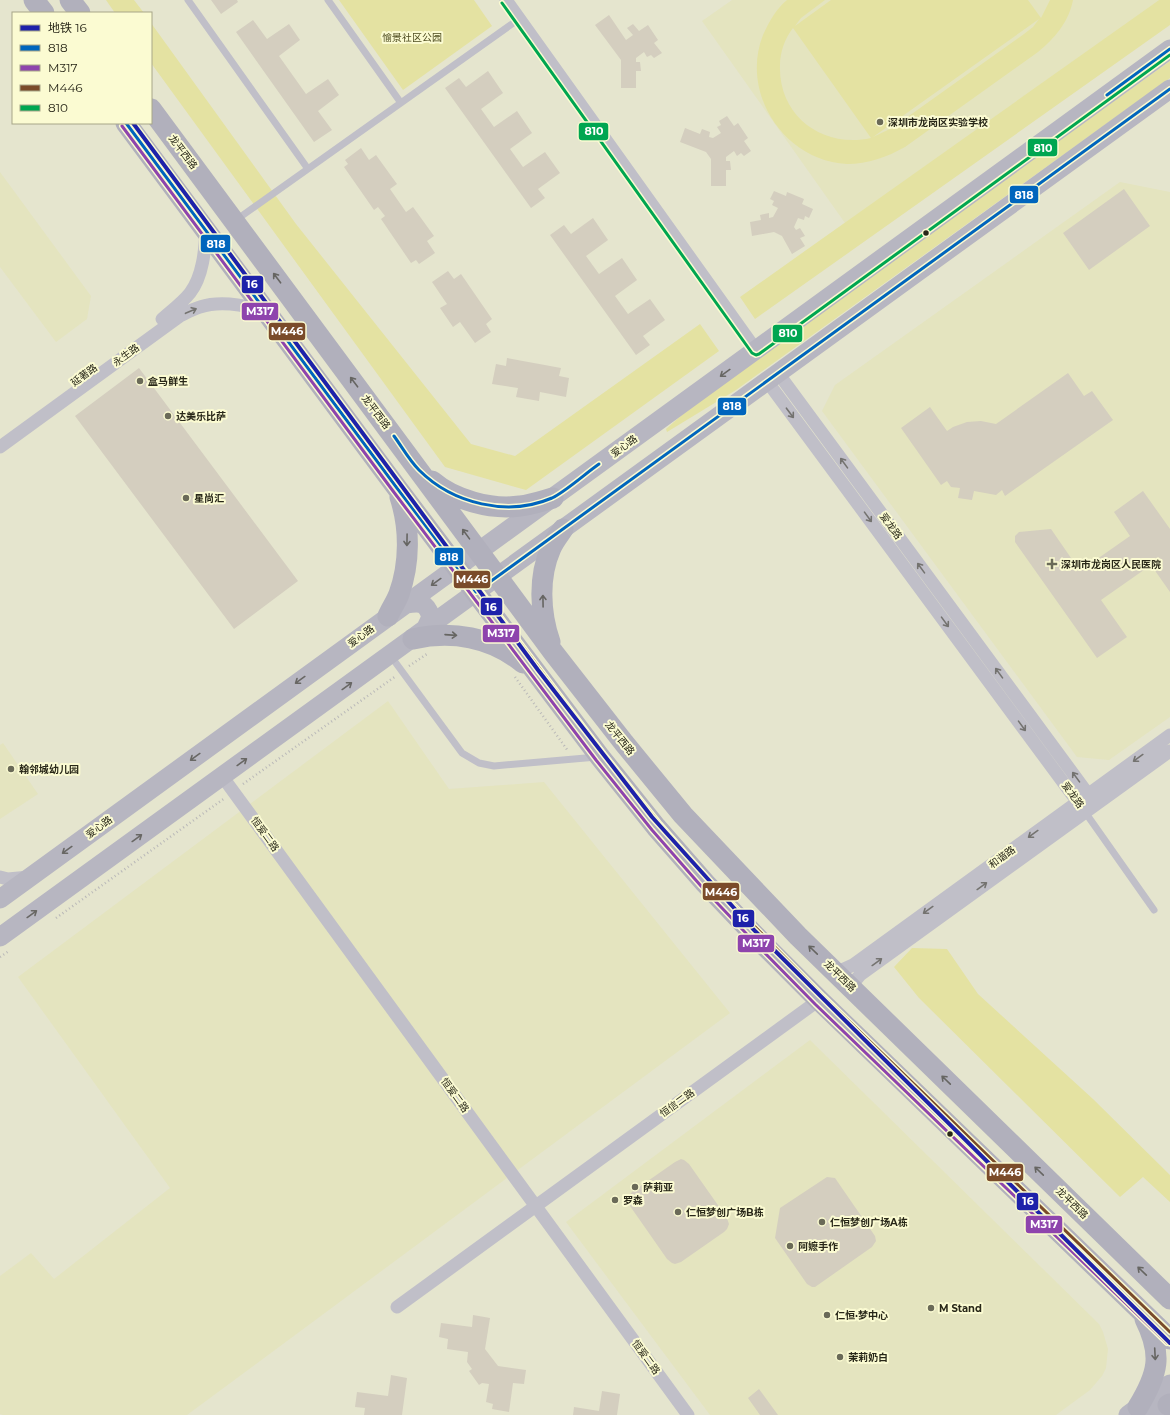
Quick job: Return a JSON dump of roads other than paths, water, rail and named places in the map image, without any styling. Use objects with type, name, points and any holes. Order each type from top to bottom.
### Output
[{"type":"main road","points":[[34,0],[43,12]]},
{"type":"main road","points":[[70,0],[79,12]]},
{"type":"main road","name":"龙平西路","points":[[152,110],[553,652],[624,743],[683,814],[798,936],[1170,1298]]},
{"type":"main road","points":[[127,124],[457,568],[600,757],[656,827],[700,877],[765,946],[819,1000],[1170,1339]]},
{"type":"main road","points":[[419,470],[434,483],[451,493],[488,505],[504,507],[519,506],[534,504],[553,498]]},
{"type":"main road","points":[[388,616],[398,595],[404,575],[406,555],[407,534],[404,512],[397,488]]},
{"type":"main road","points":[[553,652],[546,628],[542,604],[543,582],[546,565],[552,547],[563,529]]},
{"type":"main road","points":[[419,634],[446,634],[480,640],[498,647],[516,657],[539,675]]},
{"type":"main road","points":[[1135,1306],[1145,1320],[1152,1335],[1156,1352],[1155,1369],[1150,1387],[1155,1408]]},
{"type":"street","points":[[506,0],[756,350]]},
{"type":"street","name":"爱心路","points":[[0,899],[1170,50]]},
{"type":"street","points":[[6,943],[222,776],[1170,89]]},
{"type":"street","name":"延著路","points":[[0,436],[175,309],[190,292],[200,272],[205,251],[206,230]]},
{"type":"street","name":"永生路","points":[[0,447],[180,316],[201,307],[224,304],[245,305],[266,312]]},
{"type":"street","name":"爱龙路","points":[[773,377],[1084,803]]},
{"type":"street","points":[[406,604],[419,602],[428,608],[431,617],[419,634]]},
{"type":"street","name":"和谐路","points":[[855,991],[855,981],[860,975],[1170,735]]},
{"type":"street","name":"和谐路","points":[[831,968],[842,970],[853,965],[1084,803],[1170,751]]},
{"type":"street","name":"恒爱二路","points":[[222,776],[688,1415]]},
{"type":"street","points":[[0,877],[8,879],[31,876]]},
{"type":"street","name":"恒信二路","points":[[397,1307],[819,1000]]},
{"type":"street","points":[[1155,1408],[1170,1384]]},
{"type":"lane","points":[[188,0],[308,169]]},
{"type":"lane","points":[[328,0],[401,103]]},
{"type":"lane","points":[[234,221],[519,19]]},
{"type":"lane","points":[[390,654],[462,754],[479,763],[494,766],[600,757]]},
{"type":"lane","points":[[1084,803],[1154,910]]},
{"type":"metro line","name":"16","points":[[134,124],[538,670],[652,817],[753,929],[1170,1343]]},
{"type":"place","name":"深圳市龙岗区实验学校","points":[[880,122]]},
{"type":"place","name":"盒马鲜生","points":[[140,381]]},
{"type":"place","name":"达美乐比萨","points":[[168,416]]},
{"type":"place","name":"星尚汇","points":[[186,498]]},
{"type":"place","name":"深圳市龙岗区人民医院","points":[[1052,564]]},
{"type":"place","name":"翰邻城幼儿园","points":[[11,769]]},
{"type":"place","name":"萨莉亚","points":[[635,1187]]},
{"type":"place","name":"罗森","points":[[615,1200]]},
{"type":"place","name":"仁恒梦创广场B栋","points":[[678,1212]]},
{"type":"place","name":"仁恒梦创广场A栋","points":[[822,1222]]},
{"type":"place","name":"阿嬷手作","points":[[790,1246]]},
{"type":"place","name":"M Stand","points":[[931,1308]]},
{"type":"place","name":"仁恒·梦中心","points":[[827,1315]]},
{"type":"place","name":"茉莉奶白","points":[[840,1357]]},
{"type":"park label","name":"愉景社区公园","points":[[412,37]]}]
